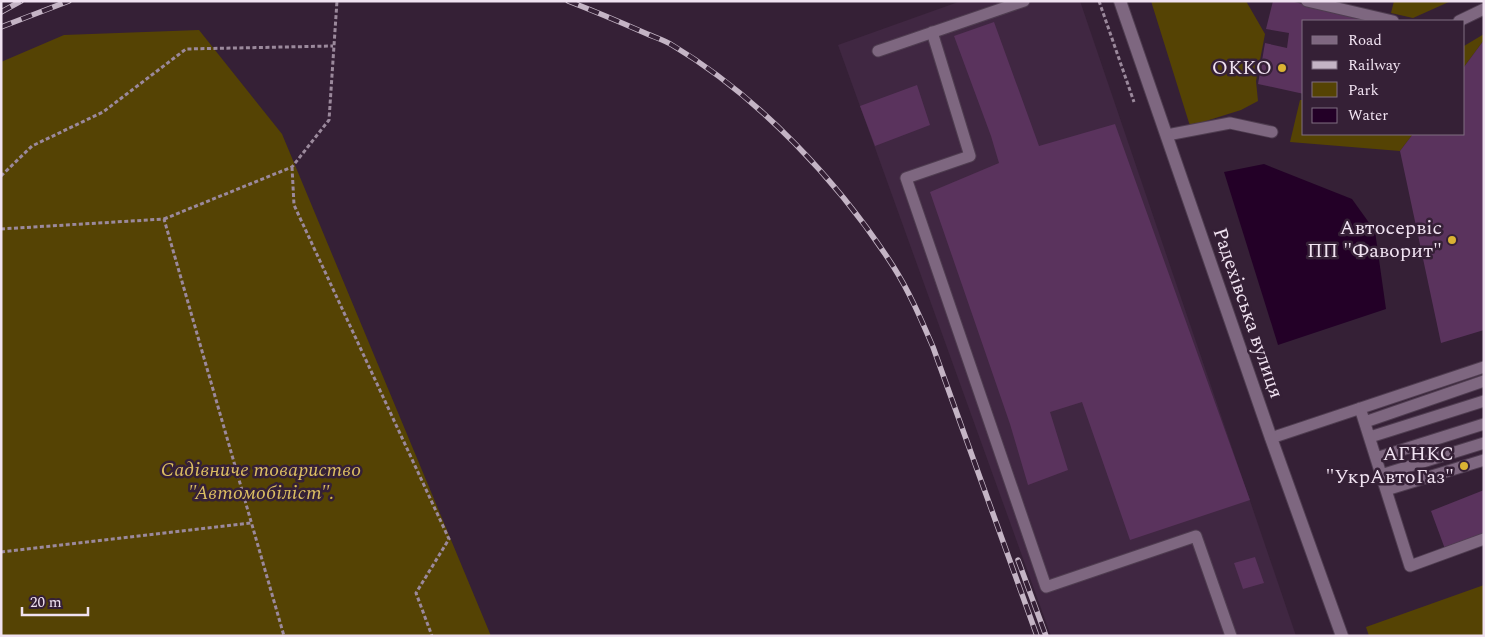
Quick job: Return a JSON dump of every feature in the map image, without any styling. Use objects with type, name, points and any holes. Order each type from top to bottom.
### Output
[{"type":"street","name":"Радехівська вулиця","points":[[1120,1],[1271,438],[1342,636]]},
{"type":"lane","points":[[878,51],[1024,1]]},
{"type":"lane","points":[[1307,1],[1389,20]]},
{"type":"lane","points":[[1461,20],[1484,9]]},
{"type":"lane","points":[[932,32],[970,156],[906,178],[1046,588],[1196,536],[1231,636]]},
{"type":"lane","points":[[1167,135],[1230,123],[1272,132]]},
{"type":"lane","points":[[1271,438],[1484,368]]},
{"type":"lane","points":[[1365,422],[1484,382]]},
{"type":"lane","points":[[1370,437],[1484,401]]},
{"type":"lane","points":[[1360,408],[1410,566],[1484,540]]},
{"type":"lane","points":[[1376,458],[1484,424]]},
{"type":"lane","points":[[1381,475],[1484,443]]},
{"type":"lane","points":[[1386,490],[1484,460]]},
{"type":"path","points":[[1,229],[164,219],[292,167],[329,120],[337,1]]},
{"type":"path","points":[[1,176],[32,146],[103,112],[186,49],[333,46]]},
{"type":"path","points":[[292,167],[294,205],[450,539],[416,593],[432,636]]},
{"type":"path","points":[[164,219],[284,636]]},
{"type":"path","points":[[1,552],[250,523]]},
{"type":"shaded area","points":[[961,1],[1080,1],[1296,636],[1051,636],[838,45]]},
{"type":"green space","points":[[1151,1],[1246,1],[1265,34],[1256,81],[1258,101],[1241,110],[1190,126]]},
{"type":"green space","points":[[1394,1],[1451,1],[1413,18],[1391,13]]},
{"type":"green space","name":"Садівниче товариство \"Автомобіліст\".","points":[[199,30],[282,134],[491,636],[1,636],[1,62],[64,35]]},
{"type":"green space","points":[[1484,34],[1484,40],[1465,66],[1465,45]]},
{"type":"green space","points":[[1300,100],[1302,100],[1302,135],[1412,135],[1400,151],[1290,142]]},
{"type":"green space","points":[[1484,585],[1484,636],[1369,636],[1366,627]]},
{"type":"water","points":[[1264,164],[1352,199],[1375,231],[1386,309],[1278,345],[1224,172]]},
{"type":"building","points":[[1273,1],[1290,1],[1369,19],[1302,20],[1302,94],[1258,84],[1265,43],[1287,48],[1289,33],[1266,29]]},
{"type":"building","points":[[994,22],[1039,146],[1115,124],[1250,500],[1130,540],[1082,402],[1050,412],[1068,470],[1028,485],[1010,424],[930,192],[999,163],[954,36]]},
{"type":"building","name":"Автосервіс ПП \"Фаворит\"","points":[[1484,40],[1484,330],[1441,343],[1400,151],[1412,135],[1465,135],[1465,66]]},
{"type":"building","points":[[917,85],[930,125],[875,146],[860,106]]},
{"type":"building","points":[[1484,490],[1484,534],[1445,549],[1431,511]]},
{"type":"building","points":[[1255,557],[1264,583],[1243,589],[1234,563]]},
{"type":"railway","points":[[1,12],[21,1]]},
{"type":"railway","points":[[1,27],[69,1]]},
{"type":"railway","points":[[568,1],[669,43],[735,89],[794,143],[848,203],[872,234],[904,285],[933,347],[1037,636]]},
{"type":"railway","points":[[1018,560],[1046,636]]},
{"type":"place","name":"ОККО","points":[[1282,68]]},
{"type":"place","name":"Автосервіс ПП \"Фаворит\"","points":[[1452,240]]},
{"type":"place","name":"АГНКС \"УкрАвтоГаз\"","points":[[1464,466]]}]
